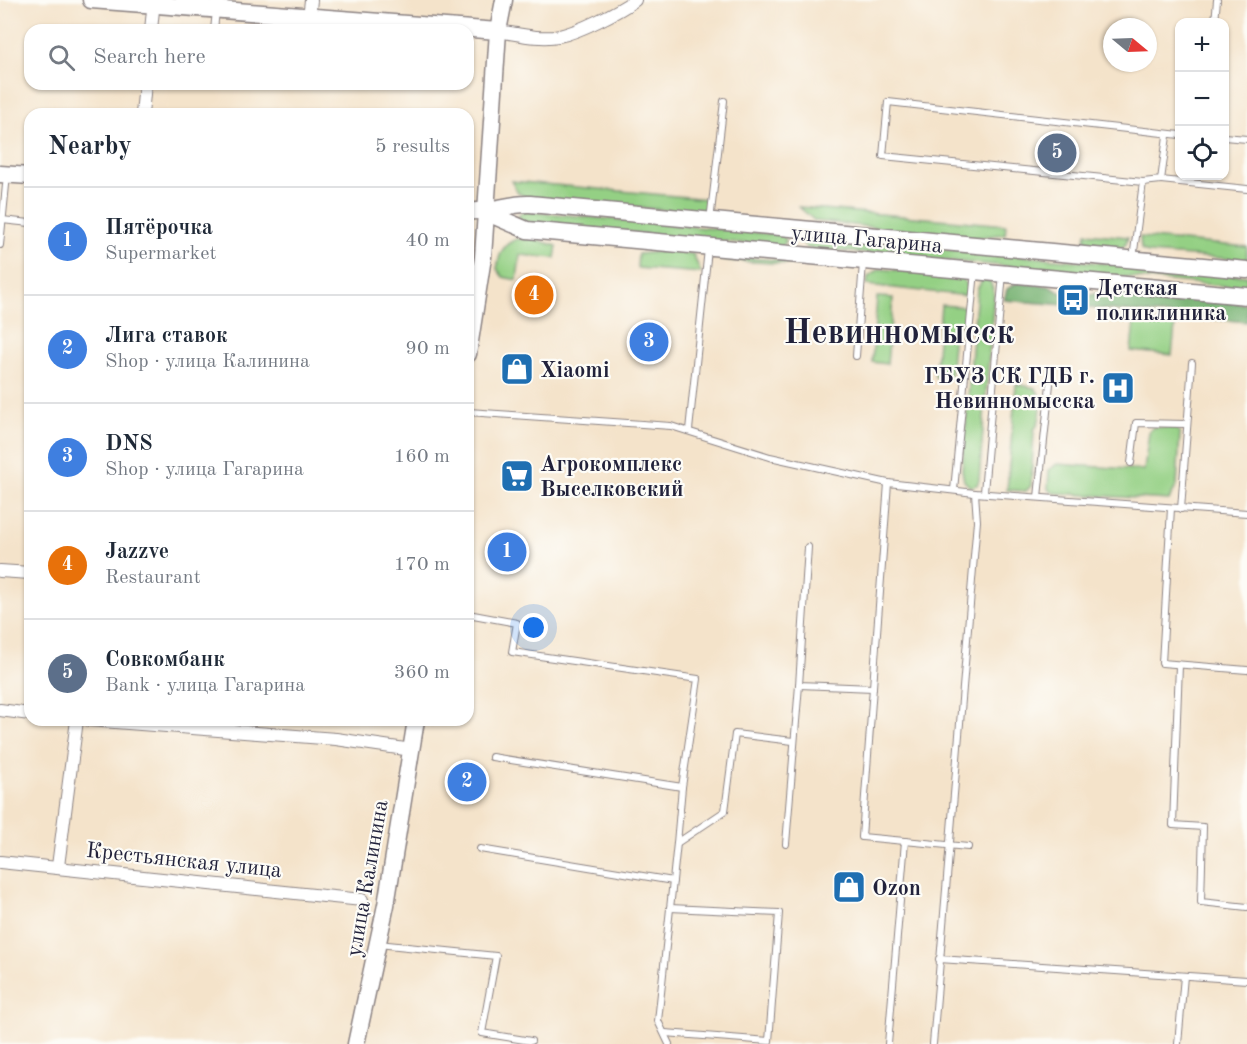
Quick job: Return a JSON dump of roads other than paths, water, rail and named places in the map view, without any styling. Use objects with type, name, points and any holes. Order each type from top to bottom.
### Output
[{"type":"main road","points":[[91,0],[153,2],[216,10],[396,24]]},
{"type":"main road","points":[[474,315],[483,257],[498,31],[504,0]]},
{"type":"main road","points":[[474,29],[498,31]]},
{"type":"main road","points":[[4,174],[24,176]]},
{"type":"main road","name":"улица Гагарина","points":[[485,213],[520,203],[1247,270]]},
{"type":"main road","name":"улица Гагарина","points":[[474,212],[485,213],[527,230],[864,259],[1247,296]]},
{"type":"main road","points":[[793,254],[794,228]]},
{"type":"main road","name":"улица Калинина","points":[[356,1044],[378,944],[415,726]]},
{"type":"street","points":[[309,18],[311,0]]},
{"type":"street","points":[[498,31],[531,36],[559,36],[621,10],[635,0]]},
{"type":"street","points":[[151,24],[153,2]]},
{"type":"street","points":[[143,108],[144,90]]},
{"type":"street","points":[[0,571],[24,573]]},
{"type":"street","points":[[0,711],[24,713]]},
{"type":"street","points":[[58,866],[76,726]]},
{"type":"street","points":[[172,726],[336,739],[412,750]]},
{"type":"street","name":"Крестьянская улица","points":[[0,862],[58,866],[362,900]]},
{"type":"lane","points":[[1215,18],[1217,0]]},
{"type":"lane","points":[[215,24],[216,10]]},
{"type":"lane","points":[[710,221],[724,101]]},
{"type":"lane","points":[[1175,135],[888,102],[883,156],[1143,182],[1161,180],[1247,189]]},
{"type":"lane","points":[[1161,180],[1167,136]]},
{"type":"lane","points":[[1229,137],[1247,139]]},
{"type":"lane","points":[[0,245],[4,174]]},
{"type":"lane","points":[[1133,259],[1143,182]]},
{"type":"lane","points":[[2,220],[24,222]]},
{"type":"lane","points":[[689,430],[708,246]]},
{"type":"lane","points":[[856,357],[864,259]]},
{"type":"lane","points":[[954,490],[975,270]]},
{"type":"lane","points":[[984,492],[1003,273]]},
{"type":"lane","points":[[1181,508],[1192,363]]},
{"type":"lane","points":[[1038,497],[1050,384]]},
{"type":"lane","points":[[474,412],[671,426],[770,457],[888,483],[975,493],[1247,513]]},
{"type":"lane","points":[[1131,463],[1136,423],[1187,424]]},
{"type":"lane","points":[[888,483],[862,837],[968,847]]},
{"type":"lane","points":[[933,1044],[977,521],[975,493]]},
{"type":"lane","points":[[1171,508],[1162,663],[1247,670]]},
{"type":"lane","points":[[786,844],[808,548]]},
{"type":"lane","points":[[474,615],[517,623],[512,652],[698,679],[682,787],[658,1021],[669,1044]]},
{"type":"lane","points":[[1179,665],[1173,825],[1203,826],[1201,902],[1247,907]]},
{"type":"lane","points":[[799,685],[873,688]]},
{"type":"lane","points":[[677,843],[725,811],[735,734],[793,741]]},
{"type":"lane","points":[[492,757],[682,787]]},
{"type":"lane","points":[[888,1044],[905,841]]},
{"type":"lane","points":[[480,849],[673,880]]},
{"type":"lane","points":[[664,1033],[769,1041],[779,913],[670,909]]},
{"type":"lane","points":[[378,944],[496,956],[483,1034],[531,1041]]},
{"type":"lane","points":[[939,959],[1247,980]]},
{"type":"lane","points":[[1178,1044],[1184,976]]},
{"type":"place","name":"Совкомбанк","points":[[1057,153]]},
{"type":"place","name":"Jazzve","points":[[534,295]]},
{"type":"place","name":"Детская поликлиника","points":[[1073,300]]},
{"type":"place","name":"DNS","points":[[649,342]]},
{"type":"place","name":"Xiaomi","points":[[517,369]]},
{"type":"place","name":"ГБУЗ СК ГДБ г. Невинномысска","points":[[1118,388]]},
{"type":"place","name":"Агрокомплекс Выселковский","points":[[517,476]]},
{"type":"place","name":"Пятёрочка","points":[[507,552]]},
{"type":"place","name":"Лига ставок","points":[[467,782]]},
{"type":"place","name":"Ozon","points":[[849,887]]},
{"type":"district","name":"Невинномысск","points":[[899,331]]}]
